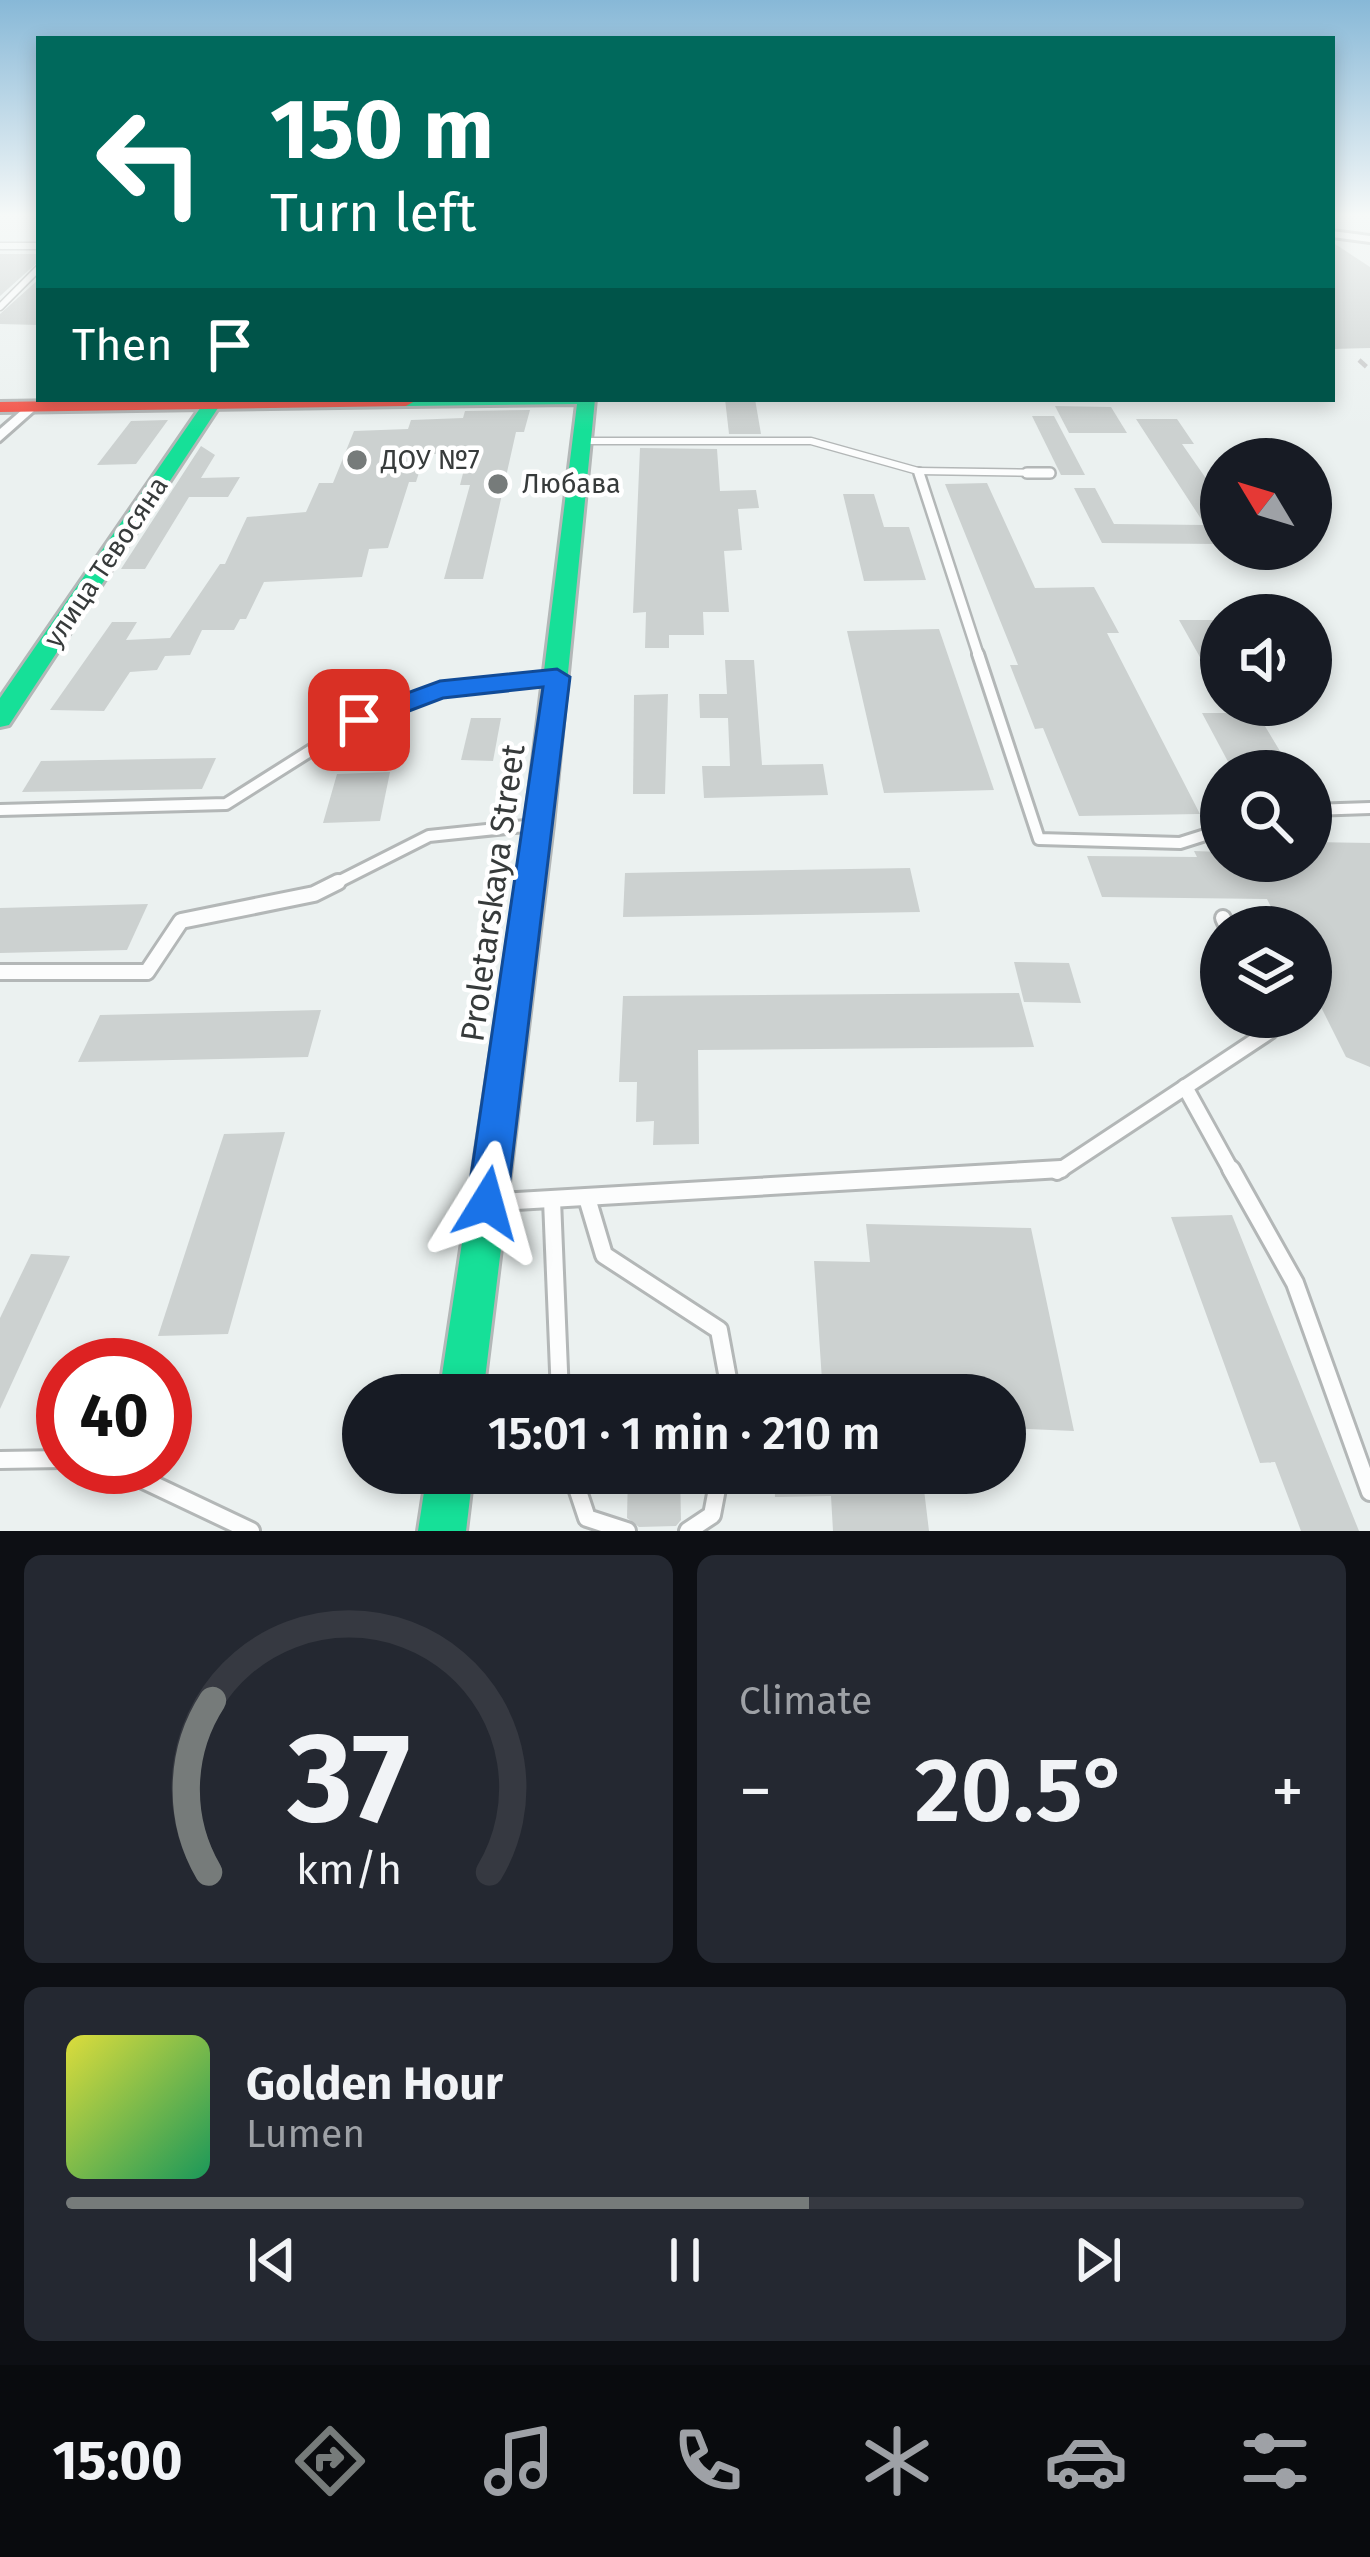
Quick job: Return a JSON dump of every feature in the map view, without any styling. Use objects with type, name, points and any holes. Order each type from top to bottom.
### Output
[{"type":"street","points":[[0,407],[297,402]]},
{"type":"street","name":"Proletarskaya Street","points":[[463,1374],[539,825],[586,402]]},
{"type":"street","name":"улица Тевосяна","points":[[0,718],[201,403]]},
{"type":"street","points":[[0,437],[30,407]]},
{"type":"street","points":[[442,1531],[447,1494]]},
{"type":"lane","points":[[581,441],[811,441],[918,471],[1049,473]]},
{"type":"lane","points":[[918,471],[1039,839],[1180,843],[1200,837]]},
{"type":"lane","points":[[0,810],[226,804],[379,712],[440,689],[557,677]]},
{"type":"lane","points":[[1332,809],[1370,808]]},
{"type":"lane","points":[[0,972],[147,972],[181,921],[314,894],[429,836],[539,825]]},
{"type":"lane","points":[[487,1203],[1056,1172],[1259,1038]]},
{"type":"lane","points":[[1185,1087],[1295,1283],[1370,1492]]},
{"type":"lane","points":[[587,1198],[604,1255],[719,1330],[727,1374]]},
{"type":"lane","points":[[552,1200],[559,1374]]},
{"type":"lane","points":[[0,1460],[36,1459]]},
{"type":"lane","points":[[173,1494],[251,1531]]},
{"type":"lane","points":[[579,1494],[587,1518],[627,1531]]},
{"type":"lane","points":[[688,1531],[712,1515],[716,1494]]},
{"type":"building","points":[[30,287],[36,287],[36,325],[0,324],[0,314]]},
{"type":"building","points":[[1335,287],[1370,287],[1370,348],[1335,349]]},
{"type":"building","points":[[725,402],[756,402],[761,434],[729,434]]},
{"type":"building","points":[[1055,406],[1111,407],[1127,433],[1069,433]]},
{"type":"building","points":[[530,410],[524,432],[516,432],[483,579],[444,579],[470,485],[460,485],[468,454],[425,454],[416,482],[409,482],[388,548],[369,549],[362,577],[264,582],[246,619],[240,619],[234,630],[202,630],[190,655],[165,656],[157,670],[130,672],[104,711],[50,710],[112,622],[137,622],[126,640],[170,638],[220,564],[225,564],[247,517],[306,512],[319,483],[333,483],[354,431],[408,429],[411,420],[463,418],[465,411]]},
{"type":"building","points":[[1032,416],[1054,416],[1085,475],[1061,475]]},
{"type":"building","points":[[1136,419],[1177,419],[1194,444],[1182,444],[1200,470],[1200,517]]},
{"type":"building","points":[[168,420],[136,464],[97,465],[131,421]]},
{"type":"building","points":[[201,446],[215,455],[201,478],[240,477],[228,497],[189,497],[145,569],[121,569]]},
{"type":"building","points":[[640,448],[717,449],[720,491],[756,490],[759,508],[738,509],[742,550],[724,551],[729,612],[703,612],[704,635],[669,635],[669,648],[645,648],[646,612],[633,613]]},
{"type":"building","points":[[987,483],[1035,588],[1094,587],[1119,633],[1107,633],[1200,814],[1079,816],[1043,728],[1035,729],[1010,665],[1018,665],[945,484]]},
{"type":"building","points":[[1074,488],[1095,488],[1114,524],[1200,525],[1200,544],[1102,543]]},
{"type":"building","points":[[843,494],[874,494],[884,527],[909,527],[926,580],[864,581]]},
{"type":"building","points":[[1179,620],[1200,620],[1200,657]]},
{"type":"building","points":[[939,629],[994,790],[884,793],[847,631]]},
{"type":"building","points":[[725,660],[754,660],[762,765],[823,764],[828,795],[704,798],[702,766],[730,766],[728,718],[700,718],[699,694],[727,694]]},
{"type":"building","points":[[668,694],[665,794],[633,794],[634,695]]},
{"type":"building","points":[[471,718],[501,718],[493,761],[461,760]]},
{"type":"building","points":[[1209,726],[1265,726],[1279,750],[1222,750]]},
{"type":"building","points":[[216,758],[202,789],[22,792],[41,761]]},
{"type":"building","points":[[390,772],[380,821],[323,823],[337,774]]},
{"type":"building","points":[[1332,842],[1370,843],[1370,1067],[1346,1057],[1332,1029],[1332,906],[1270,906],[1267,899],[1102,897],[1087,856],[1197,857],[1194,851],[1200,851],[1200,882],[1332,882]]},
{"type":"building","points":[[910,868],[920,912],[623,917],[625,873]]},
{"type":"building","points":[[148,904],[127,950],[0,953],[0,908]]},
{"type":"building","points":[[1014,962],[1069,963],[1081,1003],[1024,1002]]},
{"type":"building","points":[[1019,993],[1034,1047],[698,1050],[699,1144],[653,1145],[654,1121],[636,1122],[637,1082],[619,1082],[623,996]]},
{"type":"building","points":[[321,1010],[308,1057],[78,1062],[100,1015]]},
{"type":"building","points":[[285,1132],[228,1334],[158,1336],[224,1134]]},
{"type":"building","points":[[1232,1215],[1359,1531],[1301,1531],[1275,1462],[1260,1463],[1171,1217]]},
{"type":"building","points":[[866,1224],[1031,1228],[1074,1431],[1026,1429],[1026,1374],[822,1374],[814,1261],[870,1262]]},
{"type":"building","points":[[31,1254],[70,1256],[0,1409],[0,1318]]},
{"type":"building","points":[[628,1494],[680,1494],[681,1520],[676,1526],[639,1527],[627,1518]]},
{"type":"building","points":[[925,1494],[929,1531],[833,1531],[831,1496],[775,1497]]},
{"type":"railway","points":[[1359,360],[1370,370]]},
{"type":"traffic: fast","points":[[464,1374],[539,825],[586,402]]},
{"type":"traffic: fast","points":[[0,718],[211,405]]},
{"type":"traffic: fast","points":[[442,1531],[447,1494]]},
{"type":"traffic: jam","points":[[0,407],[338,402]]},
{"type":"place","name":"ДОУ №7","points":[[357,460]]},
{"type":"place","name":"Любава","points":[[498,484]]},
{"type":"route","points":[[359,720],[440,689],[557,677],[487,1203]]}]
